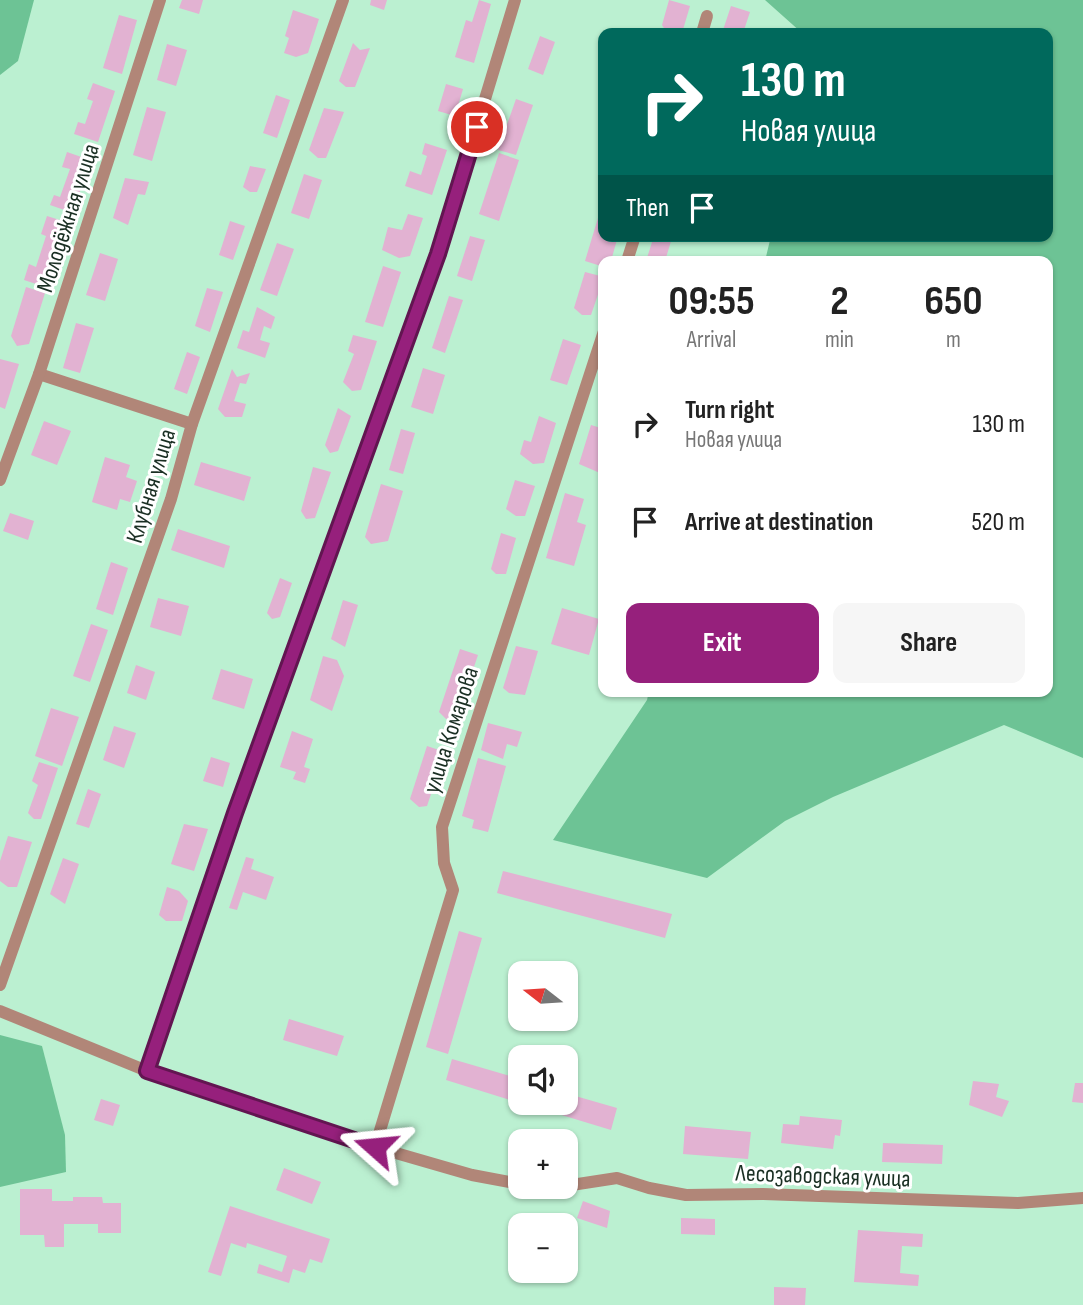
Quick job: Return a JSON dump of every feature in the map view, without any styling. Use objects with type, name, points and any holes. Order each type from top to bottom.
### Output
[{"type":"street","name":"Молодёжная улица","points":[[0,480],[39,374],[160,0]]},
{"type":"street","name":"Клубная улица","points":[[0,985],[171,499],[192,424],[343,0]]},
{"type":"street","points":[[147,1071],[235,813],[438,254],[515,0]]},
{"type":"street","points":[[703,28],[707,16]]},
{"type":"street","name":"улица Комарова","points":[[375,1147],[453,890],[444,863],[442,827],[598,349]]},
{"type":"street","points":[[39,374],[192,424]]},
{"type":"street","points":[[0,1012],[147,1071],[375,1147],[472,1175],[508,1182]]},
{"type":"street","name":"Лесозаводская улица","points":[[578,1184],[617,1178],[686,1195],[763,1194],[1018,1203],[1083,1198]]},
{"type":"green space","points":[[0,0],[34,0],[18,61],[0,75]]},
{"type":"green space","points":[[765,0],[1083,0],[1083,758],[1004,725],[833,797],[785,821],[707,878],[553,840],[648,697],[1053,697],[1053,256],[766,256],[770,242],[1053,242],[1053,28],[796,28]]},
{"type":"green space","points":[[0,1035],[42,1046],[65,1135],[66,1172],[0,1187]]},
{"type":"building","points":[[182,0],[203,0],[199,14],[179,8]]},
{"type":"building","points":[[371,0],[387,0],[384,10],[370,5]]},
{"type":"building","points":[[479,0],[491,4],[474,63],[455,57],[466,20],[472,22]]},
{"type":"building","points":[[669,0],[690,6],[683,28],[664,28],[662,25]]},
{"type":"building","points":[[731,6],[750,12],[745,28],[724,28]]},
{"type":"building","points":[[293,10],[319,19],[308,53],[296,57],[284,53],[289,38],[285,36]]},
{"type":"building","points":[[119,15],[137,20],[122,74],[103,68]]},
{"type":"building","points":[[540,36],[555,42],[543,75],[528,69]]},
{"type":"building","points":[[353,43],[360,50],[370,48],[355,87],[346,87],[339,81]]},
{"type":"building","points":[[167,44],[187,50],[176,86],[157,80]]},
{"type":"building","points":[[93,83],[115,91],[98,142],[74,134],[78,122],[85,124],[93,101],[87,99]]},
{"type":"building","points":[[446,84],[463,89],[455,116],[438,111]]},
{"type":"building","points":[[276,95],[290,100],[277,138],[263,133]]},
{"type":"building","points":[[516,99],[533,105],[516,155],[498,150]]},
{"type":"building","points":[[147,107],[166,112],[152,161],[133,155]]},
{"type":"building","points":[[324,108],[344,112],[326,158],[318,158],[309,150]]},
{"type":"building","points":[[425,143],[447,150],[432,195],[405,186],[410,171],[421,175],[427,156],[422,154]]},
{"type":"building","points":[[67,152],[90,160],[73,213],[50,205],[54,195],[60,197],[70,169],[62,167]]},
{"type":"building","points":[[499,153],[519,160],[499,221],[479,214]]},
{"type":"building","points":[[250,166],[266,169],[257,192],[250,192],[243,187]]},
{"type":"building","points":[[304,174],[322,180],[309,219],[291,213]]},
{"type":"building","points":[[125,178],[149,182],[145,195],[138,194],[128,225],[113,218]]},
{"type":"building","points":[[408,214],[423,218],[410,256],[399,258],[382,250],[388,227],[402,230]]},
{"type":"building","points":[[47,216],[69,223],[48,288],[24,280],[29,264],[36,267],[46,236],[41,234]]},
{"type":"building","points":[[598,218],[598,242],[616,242],[612,256],[598,256],[598,265],[585,261]]},
{"type":"building","points":[[230,221],[245,226],[233,260],[219,255]]},
{"type":"building","points":[[470,236],[485,240],[472,281],[457,276]]},
{"type":"building","points":[[652,242],[671,242],[667,256],[648,256]]},
{"type":"building","points":[[277,243],[294,249],[277,296],[260,290]]},
{"type":"building","points":[[100,253],[118,259],[105,301],[86,295]]},
{"type":"building","points":[[383,266],[401,272],[383,327],[365,322]]},
{"type":"building","points":[[585,272],[598,275],[598,295],[591,315],[582,315],[574,308]]},
{"type":"building","points":[[26,287],[45,293],[29,344],[17,346],[11,336]]},
{"type":"building","points":[[207,288],[223,292],[210,332],[195,326]]},
{"type":"building","points":[[449,296],[463,300],[445,353],[432,348]]},
{"type":"building","points":[[257,307],[275,317],[271,329],[264,326],[260,340],[270,343],[265,358],[237,348],[243,330],[249,332]]},
{"type":"building","points":[[76,323],[94,328],[80,373],[63,368]]},
{"type":"building","points":[[353,335],[377,341],[361,390],[352,391],[343,382],[354,354],[348,351]]},
{"type":"building","points":[[563,339],[581,345],[567,385],[550,380]]},
{"type":"building","points":[[187,352],[200,357],[187,394],[174,389]]},
{"type":"building","points":[[0,359],[19,364],[5,409],[0,407]]},
{"type":"building","points":[[423,368],[445,375],[433,414],[411,407]]},
{"type":"building","points":[[232,369],[237,377],[250,373],[246,384],[240,383],[234,401],[246,404],[242,417],[225,417],[218,409]]},
{"type":"building","points":[[338,408],[351,416],[338,451],[330,453],[325,445]]},
{"type":"building","points":[[539,416],[556,423],[544,463],[533,464],[520,454],[524,440],[531,442]]},
{"type":"building","points":[[44,421],[71,431],[57,465],[31,455]]},
{"type":"building","points":[[591,425],[598,427],[598,472],[579,464]]},
{"type":"building","points":[[401,429],[415,433],[403,474],[389,470]]},
{"type":"building","points":[[105,457],[130,465],[126,477],[137,481],[130,502],[120,499],[117,510],[92,502]]},
{"type":"building","points":[[201,462],[251,477],[244,501],[194,485]]},
{"type":"building","points":[[313,467],[331,472],[315,518],[306,519],[301,511]]},
{"type":"building","points":[[515,480],[535,486],[525,516],[516,516],[506,509]]},
{"type":"building","points":[[381,484],[403,491],[388,541],[371,544],[365,537]]},
{"type":"building","points":[[565,493],[584,499],[577,522],[586,525],[574,566],[546,558]]},
{"type":"building","points":[[10,513],[34,521],[28,540],[3,531]]},
{"type":"building","points":[[178,529],[230,546],[224,568],[171,550]]},
{"type":"building","points":[[501,533],[516,538],[506,574],[496,574],[491,569]]},
{"type":"building","points":[[111,562],[128,568],[113,615],[96,609]]},
{"type":"building","points":[[280,578],[292,583],[280,617],[272,619],[267,613]]},
{"type":"building","points":[[158,598],[189,606],[181,636],[150,627]]},
{"type":"building","points":[[343,600],[358,605],[345,647],[331,639]]},
{"type":"building","points":[[562,608],[598,619],[589,655],[551,644]]},
{"type":"building","points":[[91,624],[108,630],[90,682],[73,676]]},
{"type":"building","points":[[516,646],[538,651],[525,695],[509,693],[503,688]]},
{"type":"building","points":[[460,649],[478,655],[457,717],[446,719],[439,712]]},
{"type":"building","points":[[323,656],[337,660],[344,676],[332,711],[310,700]]},
{"type":"building","points":[[136,665],[155,672],[146,700],[127,693]]},
{"type":"building","points":[[221,669],[253,679],[244,709],[212,699]]},
{"type":"building","points":[[51,708],[79,717],[62,766],[35,756]]},
{"type":"building","points":[[488,723],[522,732],[517,747],[507,744],[503,759],[481,750]]},
{"type":"building","points":[[114,726],[136,733],[124,768],[103,760]]},
{"type":"building","points":[[292,731],[313,739],[304,767],[310,769],[305,783],[293,779],[296,772],[280,767]]},
{"type":"building","points":[[427,746],[445,752],[427,806],[419,807],[410,799]]},
{"type":"building","points":[[211,757],[230,763],[223,787],[203,781]]},
{"type":"building","points":[[478,758],[506,766],[488,832],[472,828],[474,820],[462,816]]},
{"type":"building","points":[[39,762],[58,768],[41,819],[34,819],[28,813],[38,785],[32,781]]},
{"type":"building","points":[[88,789],[101,794],[89,828],[76,824]]},
{"type":"building","points":[[184,824],[208,829],[194,871],[171,864]]},
{"type":"building","points":[[8,836],[32,842],[17,887],[8,887],[0,881],[0,861]]},
{"type":"building","points":[[246,857],[254,859],[251,869],[274,877],[266,900],[243,892],[237,910],[229,908]]},
{"type":"building","points":[[63,858],[79,864],[65,904],[50,894]]},
{"type":"building","points":[[503,871],[672,914],[665,938],[497,893]]},
{"type":"building","points":[[167,887],[179,891],[188,901],[182,921],[166,921],[159,915]]},
{"type":"building","points":[[459,931],[482,938],[448,1054],[426,1047]]},
{"type":"building","points":[[289,1019],[344,1036],[337,1056],[283,1040]]},
{"type":"building","points":[[452,1059],[508,1075],[508,1099],[446,1080]]},
{"type":"building","points":[[973,1081],[999,1084],[996,1097],[1009,1101],[1002,1117],[969,1105]]},
{"type":"building","points":[[1075,1083],[1083,1083],[1083,1103],[1072,1102]]},
{"type":"building","points":[[578,1097],[617,1108],[611,1130],[562,1115],[578,1115]]},
{"type":"building","points":[[101,1099],[120,1105],[113,1126],[94,1120]]},
{"type":"building","points":[[800,1116],[842,1120],[840,1136],[835,1135],[833,1149],[781,1143],[783,1124],[799,1125]]},
{"type":"building","points":[[685,1126],[751,1132],[748,1159],[683,1154]]},
{"type":"building","points":[[883,1143],[943,1145],[942,1164],[882,1162]]},
{"type":"building","points":[[284,1168],[321,1182],[312,1204],[276,1190]]},
{"type":"building","points":[[20,1189],[52,1189],[52,1201],[73,1201],[73,1197],[102,1197],[103,1203],[121,1203],[121,1233],[98,1233],[98,1224],[64,1224],[64,1247],[45,1247],[44,1235],[20,1235]]},
{"type":"building","points":[[583,1201],[610,1211],[607,1228],[578,1218]]},
{"type":"building","points":[[230,1206],[330,1239],[322,1263],[310,1259],[305,1273],[293,1269],[289,1283],[257,1273],[259,1264],[282,1272],[287,1256],[247,1243],[246,1248],[231,1243],[221,1276],[208,1272]]},
{"type":"building","points":[[681,1218],[715,1219],[715,1235],[681,1234]]},
{"type":"building","points":[[858,1230],[923,1234],[922,1247],[902,1246],[900,1273],[919,1275],[918,1286],[854,1282]]},
{"type":"building","points":[[774,1287],[806,1288],[805,1305],[774,1305]]},
{"type":"route","points":[[375,1147],[147,1071],[235,813],[332,554],[438,254],[477,127]]}]
